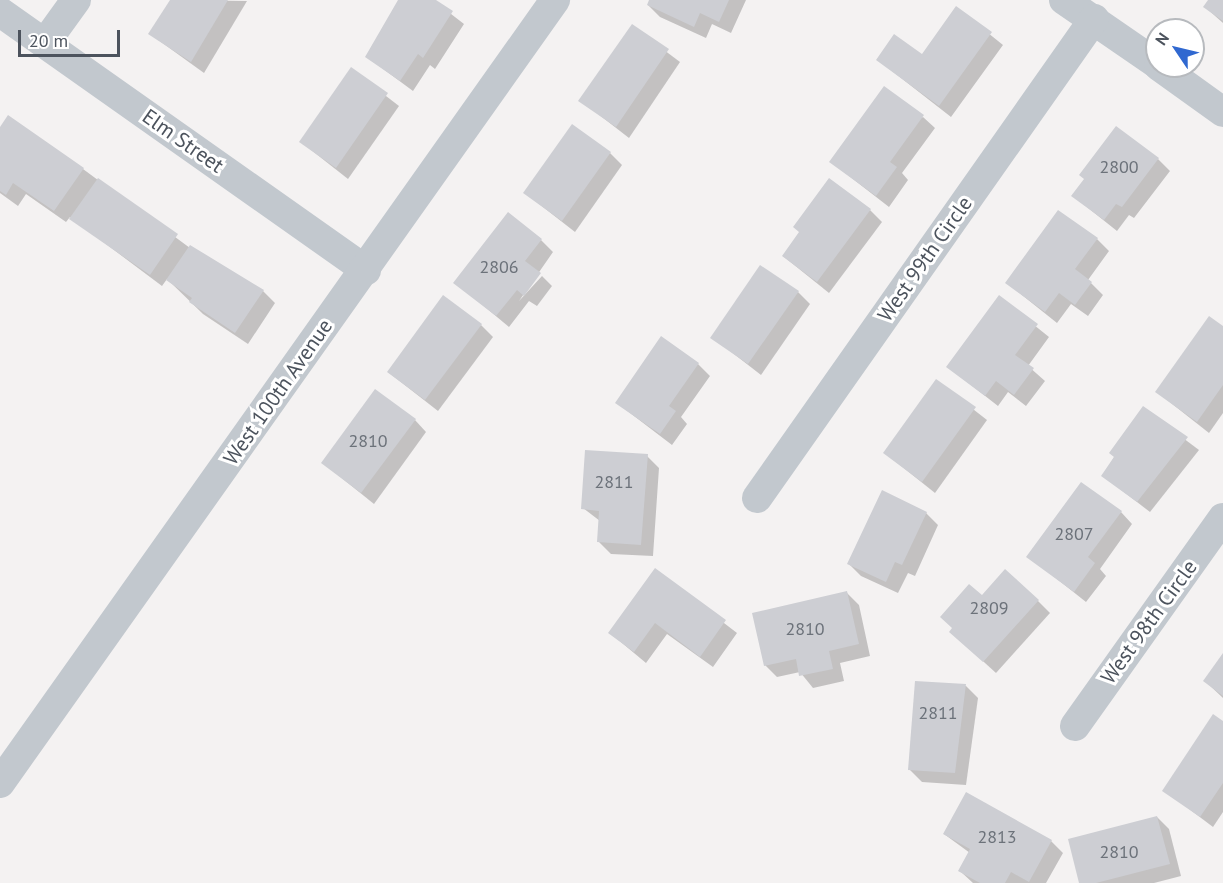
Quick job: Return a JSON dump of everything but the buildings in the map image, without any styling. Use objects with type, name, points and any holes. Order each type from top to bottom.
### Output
[{"type":"street","points":[[45,43],[76,0]]},
{"type":"street","name":"West 100th Avenue","points":[[0,783],[366,270],[555,0]]},
{"type":"street","points":[[1064,0],[1145,56]]},
{"type":"street","name":"Elm Street","points":[[0,12],[366,270]]},
{"type":"street","name":"West 99th Circle","points":[[757,498],[1094,19]]},
{"type":"street","points":[[1176,78],[1223,112]]},
{"type":"street","name":"West 98th Circle","points":[[1075,726],[1223,518]]}]
